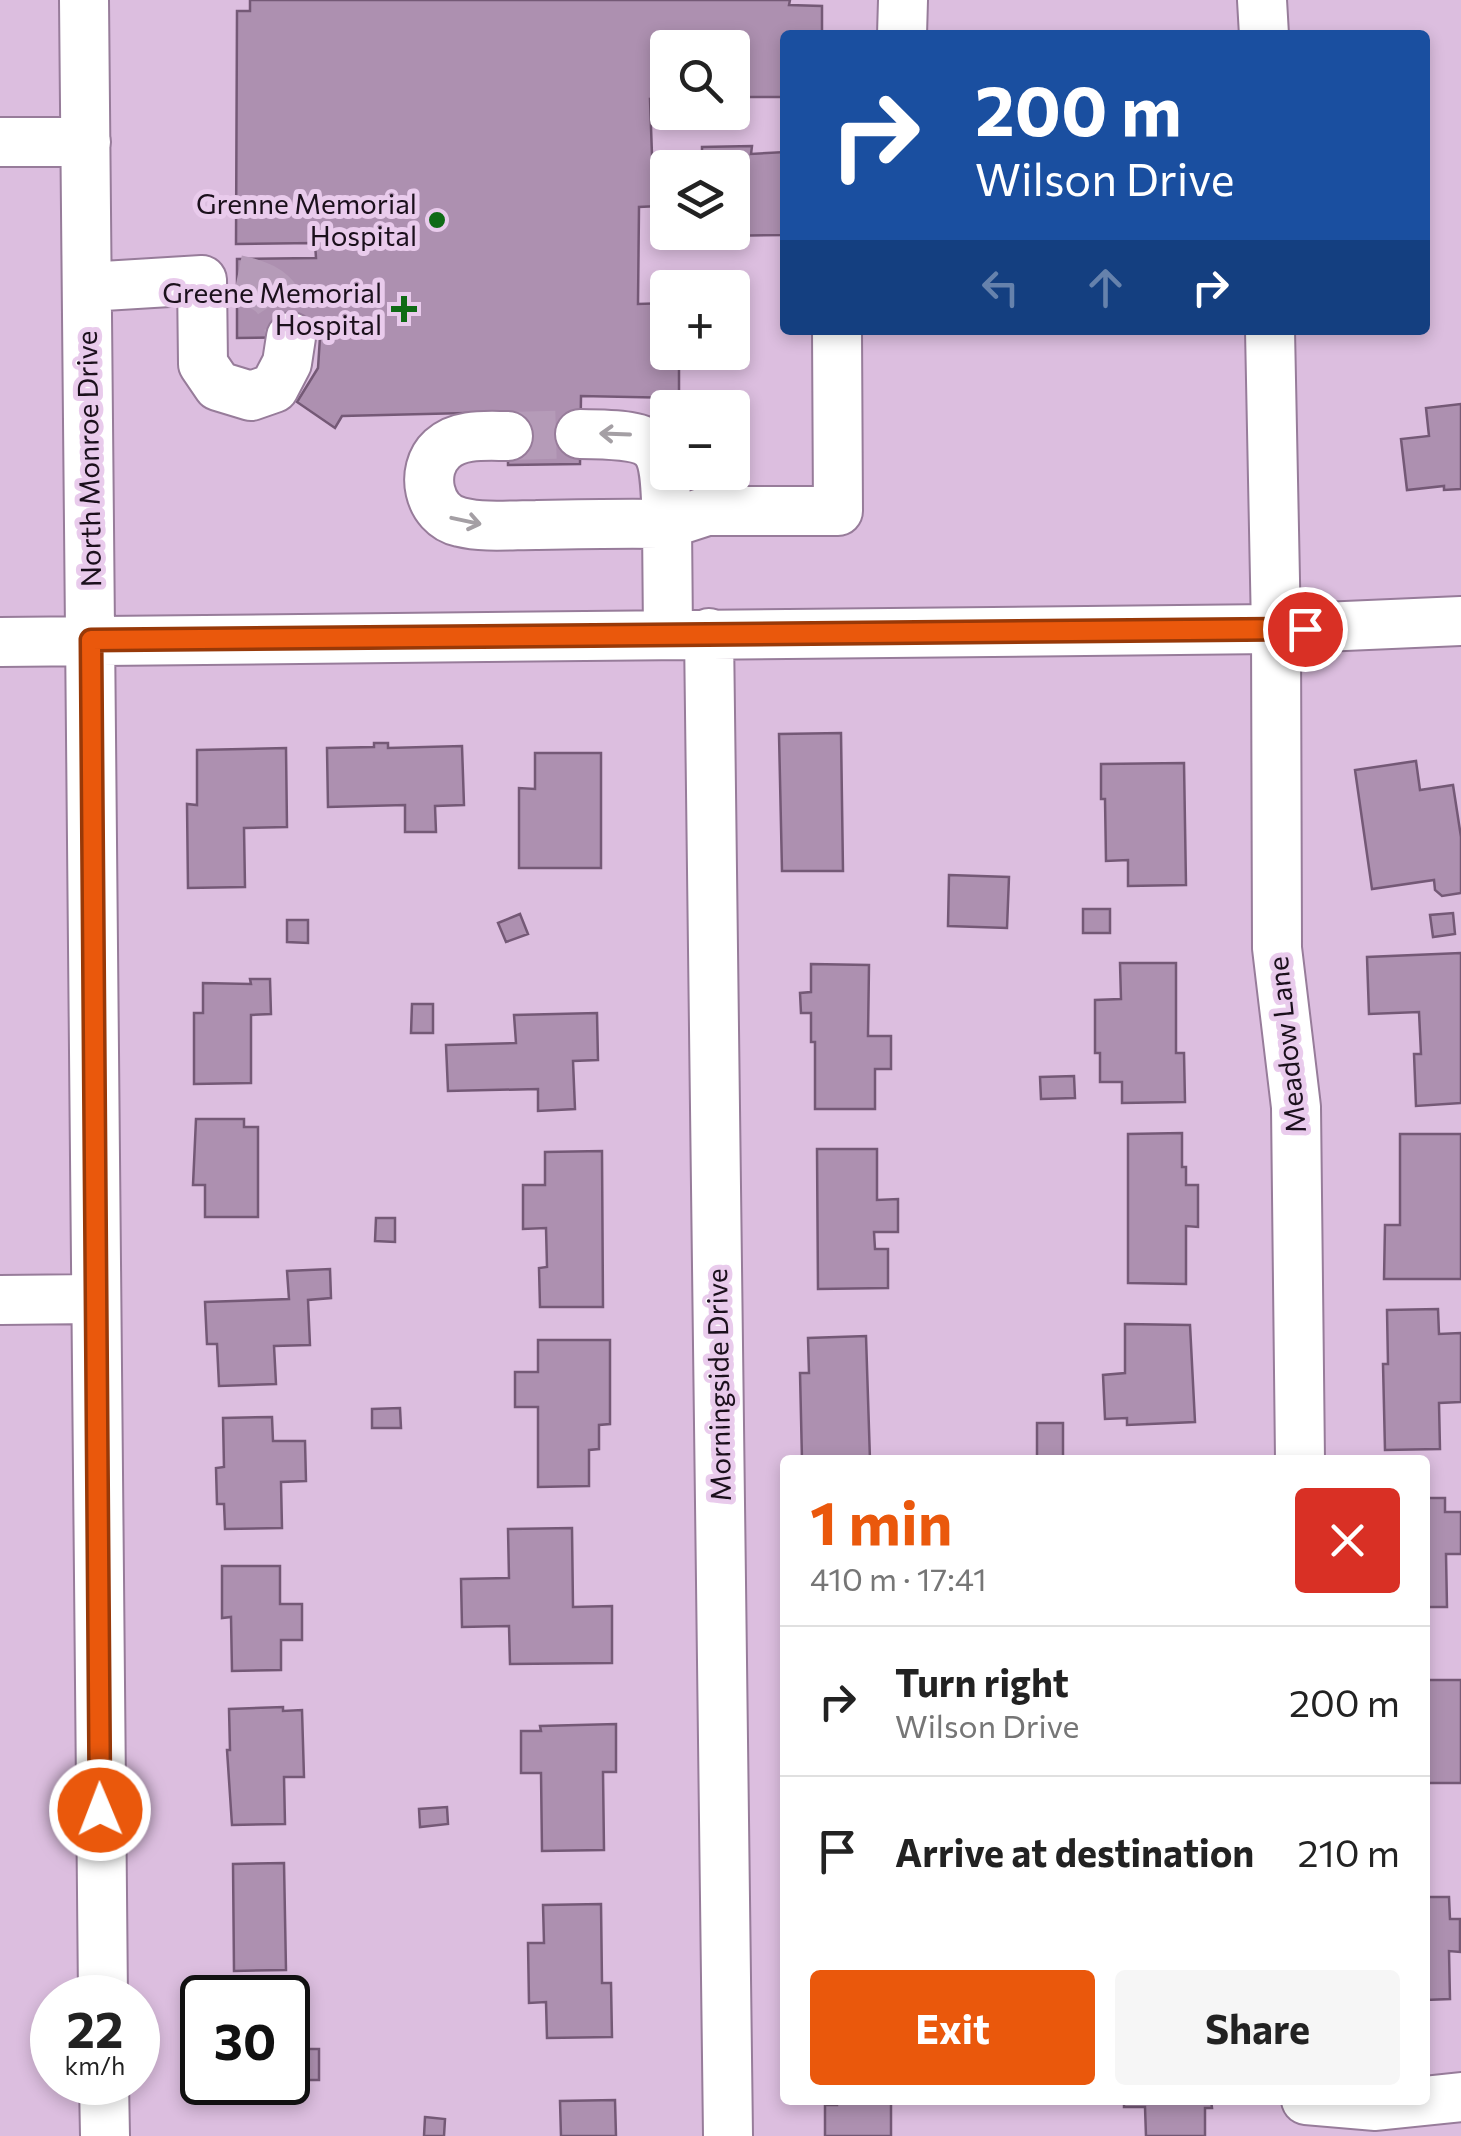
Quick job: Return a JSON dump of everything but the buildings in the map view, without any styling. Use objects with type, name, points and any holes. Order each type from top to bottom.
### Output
[{"type":"street","name":"North Monroe Drive","points":[[84,0],[103,1975]]},
{"type":"street","points":[[902,30],[903,0]]},
{"type":"street","points":[[1262,0],[1264,30]]},
{"type":"street","points":[[0,142],[86,142]]},
{"type":"street","points":[[87,287],[220,279],[203,364],[218,386],[251,396],[274,388],[287,363],[290,337]]},
{"type":"street","points":[[508,436],[464,437],[443,447],[430,464],[435,507],[455,522],[487,525],[667,524],[707,511],[838,511],[837,335]]},
{"type":"street","name":"Meadow Lane","points":[[1270,335],[1277,948],[1296,1107],[1300,1455]]},
{"type":"street","name":"Morningside Drive","points":[[580,434],[630,434],[649,441],[660,452],[665,471],[667,524],[689,633],[728,2136]]},
{"type":"street","points":[[0,642],[1276,630],[1461,620]]},
{"type":"street","points":[[0,1300],[96,1299]]},
{"type":"street","points":[[1430,2100],[1461,2096]]},
{"type":"street","points":[[104,2105],[105,2136]]},
{"type":"street","points":[[1306,2105],[1306,2136]]},
{"type":"tunnel","points":[[237,279],[261,286],[275,297],[291,337]]},
{"type":"tunnel","points":[[508,436],[580,434]]},
{"type":"place","name":"Grenne Memorial Hospital","points":[[437,220]]},
{"type":"place","name":"Greene Memorial Hospital","points":[[404,309]]},
{"type":"route","points":[[100,1810],[91,640],[1305,629]]}]
